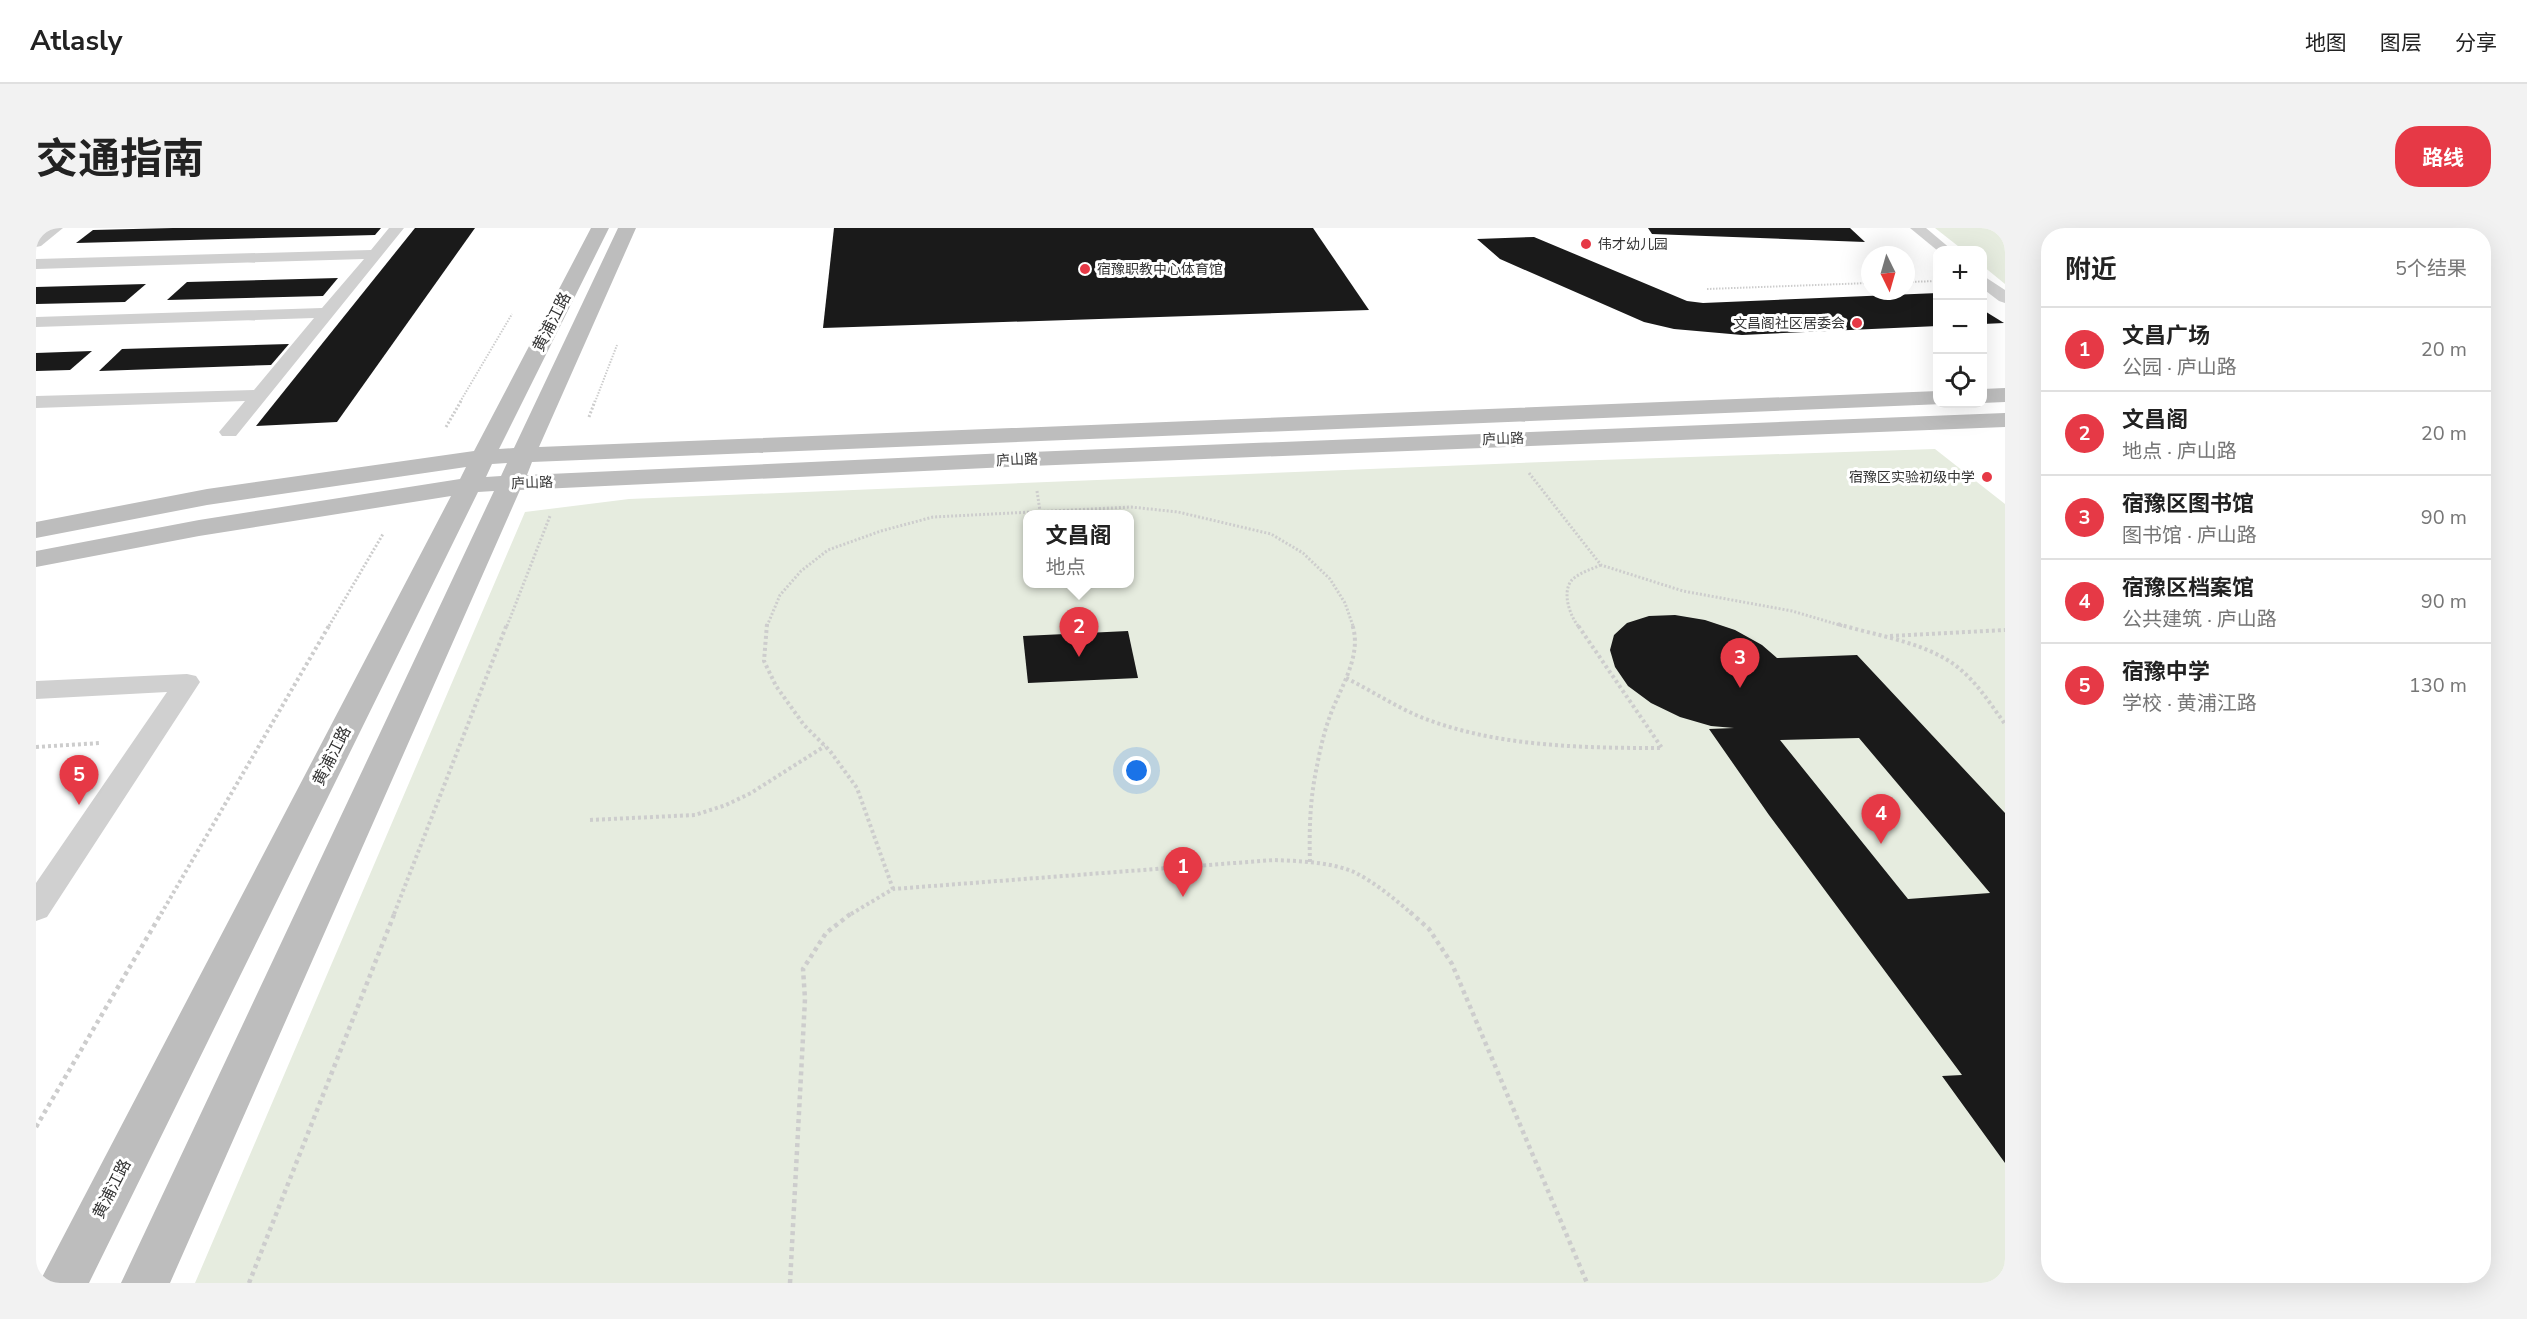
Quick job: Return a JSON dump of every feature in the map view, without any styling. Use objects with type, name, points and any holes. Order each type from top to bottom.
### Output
[{"type":"street","name":"黄浦江路","points":[[63,1283],[239,945],[300,819],[600,228]]},
{"type":"street","name":"黄浦江路","points":[[145,1283],[627,228]]},
{"type":"street","points":[[1987,396],[2005,395]]},
{"type":"street","name":"庐山路","points":[[36,530],[207,497],[423,465],[477,471],[516,469],[575,453],[1933,398]]},
{"type":"street","name":"庐山路","points":[[516,469],[564,481],[1504,439],[2005,420]]},
{"type":"street","name":"庐山路","points":[[36,560],[199,528],[405,496],[477,471]]},
{"type":"lane","points":[[36,243],[56,228]]},
{"type":"lane","points":[[229,432],[397,228]]},
{"type":"lane","points":[[1917,228],[1941,246]]},
{"type":"lane","points":[[36,264],[376,254]]},
{"type":"lane","points":[[1987,283],[2005,298]]},
{"type":"lane","points":[[36,322],[327,313]]},
{"type":"lane","points":[[36,402],[260,395]]},
{"type":"lane","points":[[36,690],[187,682],[36,908]]},
{"type":"path","points":[[1915,282],[1933,281]]},
{"type":"path","points":[[1707,289],[1861,283]]},
{"type":"path","points":[[423,465],[514,310]]},
{"type":"path","points":[[575,453],[621,335]]},
{"type":"path","points":[[1504,439],[1600,565],[1683,591],[1792,611],[1929,651],[1951,662],[1978,687],[2005,724]]},
{"type":"path","points":[[249,1283],[564,481]]},
{"type":"path","points":[[36,1127],[405,496]]},
{"type":"path","points":[[1072,510],[1131,507],[1178,512],[1271,534],[1303,553],[1330,579],[1345,603],[1356,632],[1352,664],[1329,718],[1317,766],[1309,815],[1310,862]]},
{"type":"path","points":[[893,889],[857,788],[825,746],[804,725],[776,686],[764,661],[767,623],[780,595],[801,570],[828,550],[881,531],[933,517],[1023,512]]},
{"type":"path","points":[[1346,678],[1430,721],[1500,740],[1573,747],[1662,748],[1570,615],[1566,590],[1574,577],[1600,565]]},
{"type":"path","points":[[1886,637],[2005,630]]},
{"type":"path","points":[[36,747],[148,740]]},
{"type":"path","points":[[590,820],[695,815],[750,794],[825,746]]},
{"type":"path","points":[[790,1283],[805,999],[803,969],[826,933],[854,911],[893,889],[1263,861],[1310,862],[1353,872],[1395,899],[1429,929],[1452,964],[1587,1283]]},
{"type":"shaded area","points":[[1935,228],[2005,228],[2005,284],[1987,269],[1987,246],[1958,246]]},
{"type":"shaded area","points":[[1935,449],[2005,504],[2005,1283],[195,1283],[525,512],[629,499],[1570,461]]},
{"type":"building","points":[[381,228],[375,235],[76,243],[93,230]]},
{"type":"building","points":[[415,228],[475,228],[337,422],[256,426]]},
{"type":"building","name":"宿豫职教中心体育馆","points":[[834,228],[1313,228],[1369,310],[823,328]]},
{"type":"building","points":[[1648,228],[1850,228],[1865,242],[1652,234]]},
{"type":"building","points":[[1534,237],[1687,301],[1703,303],[1861,296],[1861,300],[1915,300],[1915,294],[1933,293],[1933,326],[1742,335],[1674,329],[1644,322],[1500,259],[1477,239]]},
{"type":"building","points":[[338,278],[323,296],[167,300],[187,282]]},
{"type":"building","points":[[146,284],[125,302],[36,304],[36,287]]},
{"type":"building","points":[[1987,312],[2004,323],[1987,324]]},
{"type":"building","points":[[289,344],[271,365],[99,371],[122,349]]},
{"type":"building","points":[[92,351],[70,370],[36,371],[36,353]]},
{"type":"building","points":[[1675,615],[1705,620],[1735,630],[1762,645],[1777,658],[1857,655],[2005,813],[2005,1163],[1942,1076],[1962,1075],[1769,815],[1709,729],[1734,728],[1711,726],[1680,717],[1651,703],[1628,686],[1615,667],[1610,650],[1614,635],[1627,623],[1649,616]],"holes":[[[1859,738],[1990,893],[1908,899],[1780,740]]]},
{"type":"building","points":[[1128,631],[1138,678],[1028,683],[1023,636]]},
{"type":"place","name":"伟才幼儿园","points":[[1586,244]]},
{"type":"place","name":"宿豫职教中心体育馆","points":[[1085,269]]},
{"type":"place","name":"文昌阁社区居委会","points":[[1857,323]]},
{"type":"place","name":"宿豫区实验初级中学","points":[[1987,477]]},
{"type":"place","name":"文昌阁","points":[[1079,657]]},
{"type":"place","name":"宿豫区图书馆","points":[[1740,688]]},
{"type":"place","name":"宿豫中学","points":[[79,805]]},
{"type":"place","name":"宿豫区档案馆","points":[[1881,844]]},
{"type":"place","name":"文昌广场","points":[[1183,897]]}]
